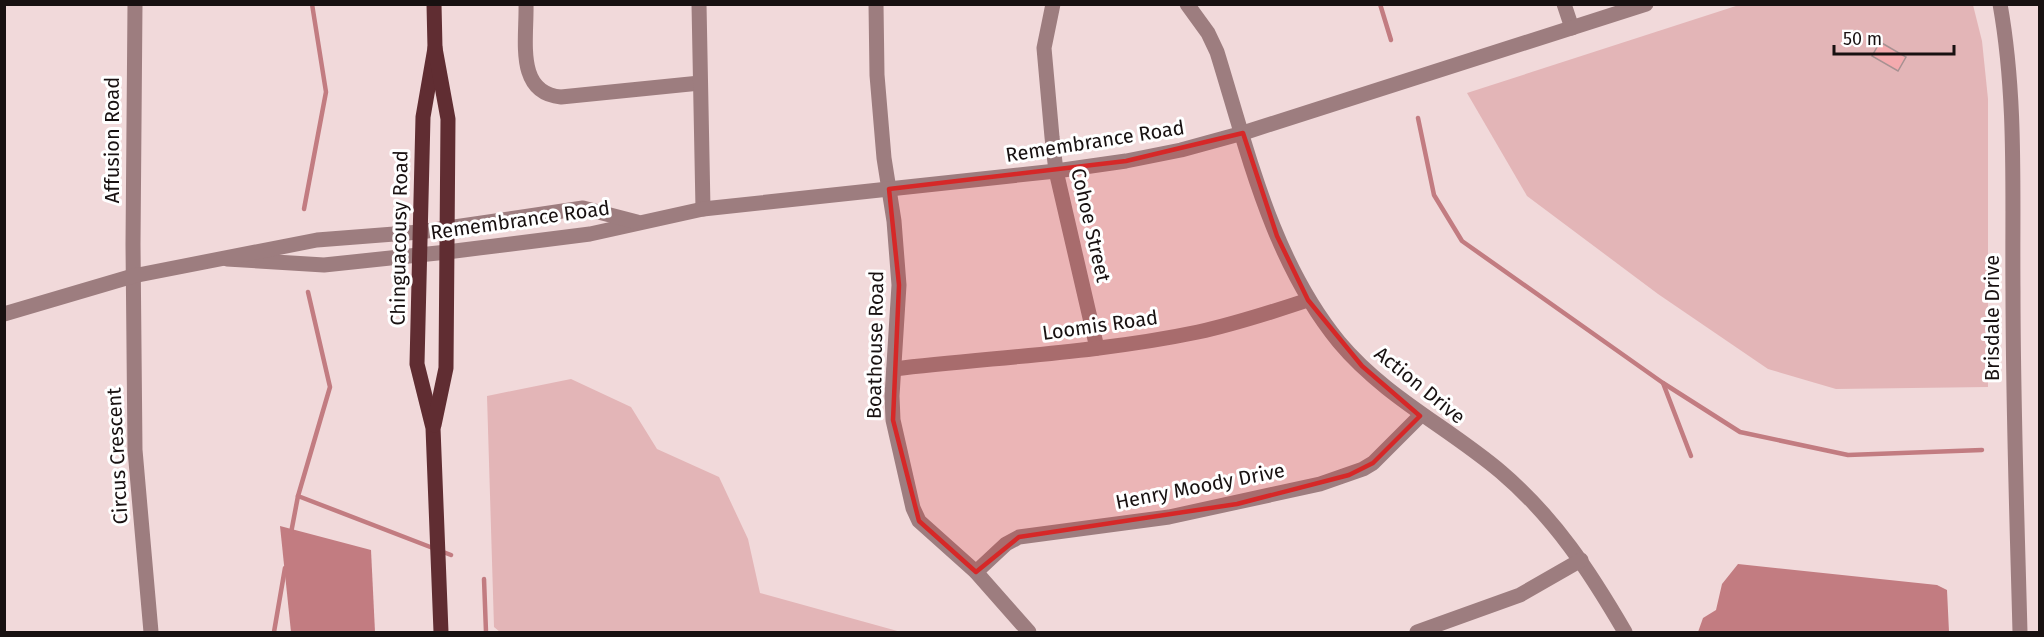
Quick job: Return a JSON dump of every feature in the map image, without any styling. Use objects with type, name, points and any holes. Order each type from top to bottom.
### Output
[{"type":"main road","name":"Chinguacousy Road","points":[[433,428],[446,368],[448,119],[435,48],[434,4]]},
{"type":"main road","name":"Chinguacousy Road","points":[[435,48],[423,117],[417,364],[433,428],[441,633]]},
{"type":"street","name":"Affusion Road","points":[[133,276],[135,4]]},
{"type":"street","points":[[526,4],[530,79],[537,90],[547,96],[561,97],[700,83]]},
{"type":"street","points":[[699,4],[703,209]]},
{"type":"street","name":"Boathouse Road","points":[[876,4],[877,75],[899,285],[893,420],[913,508],[919,521],[931,534],[976,572],[1029,633]]},
{"type":"street","name":"Cohoe Street","points":[[1053,4],[1046,30],[1044,66],[1056,171],[1097,348]]},
{"type":"street","name":"Action Drive","points":[[1187,4],[1208,33],[1217,52],[1277,236],[1308,300],[1362,366],[1420,416],[1499,470],[1547,515],[1581,560],[1625,633]]},
{"type":"street","points":[[1564,4],[1572,28]]},
{"type":"street","name":"Remembrance Road","points":[[227,259],[324,265],[447,252],[590,234],[703,209],[1056,171],[1181,150],[1243,133],[1646,4]]},
{"type":"street","name":"Brisdale Drive","points":[[2000,4],[2009,55],[2012,110],[2014,425],[2020,633]]},
{"type":"street","name":"Remembrance Road","points":[[4,314],[133,276],[318,240],[420,231],[583,208],[639,222]]},
{"type":"street","name":"Circus Crescent","points":[[133,276],[135,450],[152,633]]},
{"type":"street","name":"Loomis Road","points":[[894,369],[1097,348],[1198,332],[1308,300]]},
{"type":"street","name":"Henry Moody Drive","points":[[976,572],[1006,544],[1019,537],[1237,504],[1349,475],[1373,463],[1420,416]]},
{"type":"street","points":[[1417,633],[1520,594],[1581,560]]},
{"type":"highlighted area","points":[[1243,133],[1277,236],[1308,300],[1362,366],[1420,416],[1373,463],[1349,475],[1237,504],[1019,537],[976,572],[919,521],[893,420],[899,285],[889,189],[1126,161]]},
{"type":"shaded area","points":[[1739,5],[1973,5],[1982,41],[1988,99],[1988,387],[1836,389],[1768,369],[1658,294],[1527,196],[1467,93]]},
{"type":"shaded area","points":[[571,379],[631,407],[657,449],[719,477],[748,539],[760,593],[901,632],[500,632],[494,627],[487,396]]},
{"type":"shaded area","points":[[280,526],[371,550],[375,632],[291,632]]},
{"type":"shaded area","points":[[1738,564],[1937,585],[1947,590],[1949,632],[1698,632],[1703,618],[1716,610],[1722,584]]},
{"type":"building","points":[[1880,42],[1906,57],[1898,71],[1872,56]]},
{"type":"waterway","points":[[304,209],[326,92],[312,4]]},
{"type":"waterway","points":[[1380,4],[1391,40]]},
{"type":"waterway","points":[[1418,118],[1434,195],[1462,241],[1663,383],[1740,432],[1848,455],[1982,450]]},
{"type":"waterway","points":[[291,533],[298,496],[330,387],[308,292]]},
{"type":"waterway","points":[[1663,383],[1691,456]]},
{"type":"waterway","points":[[298,496],[451,555]]},
{"type":"waterway","points":[[274,632],[285,568]]},
{"type":"waterway","points":[[484,579],[486,632]]}]
